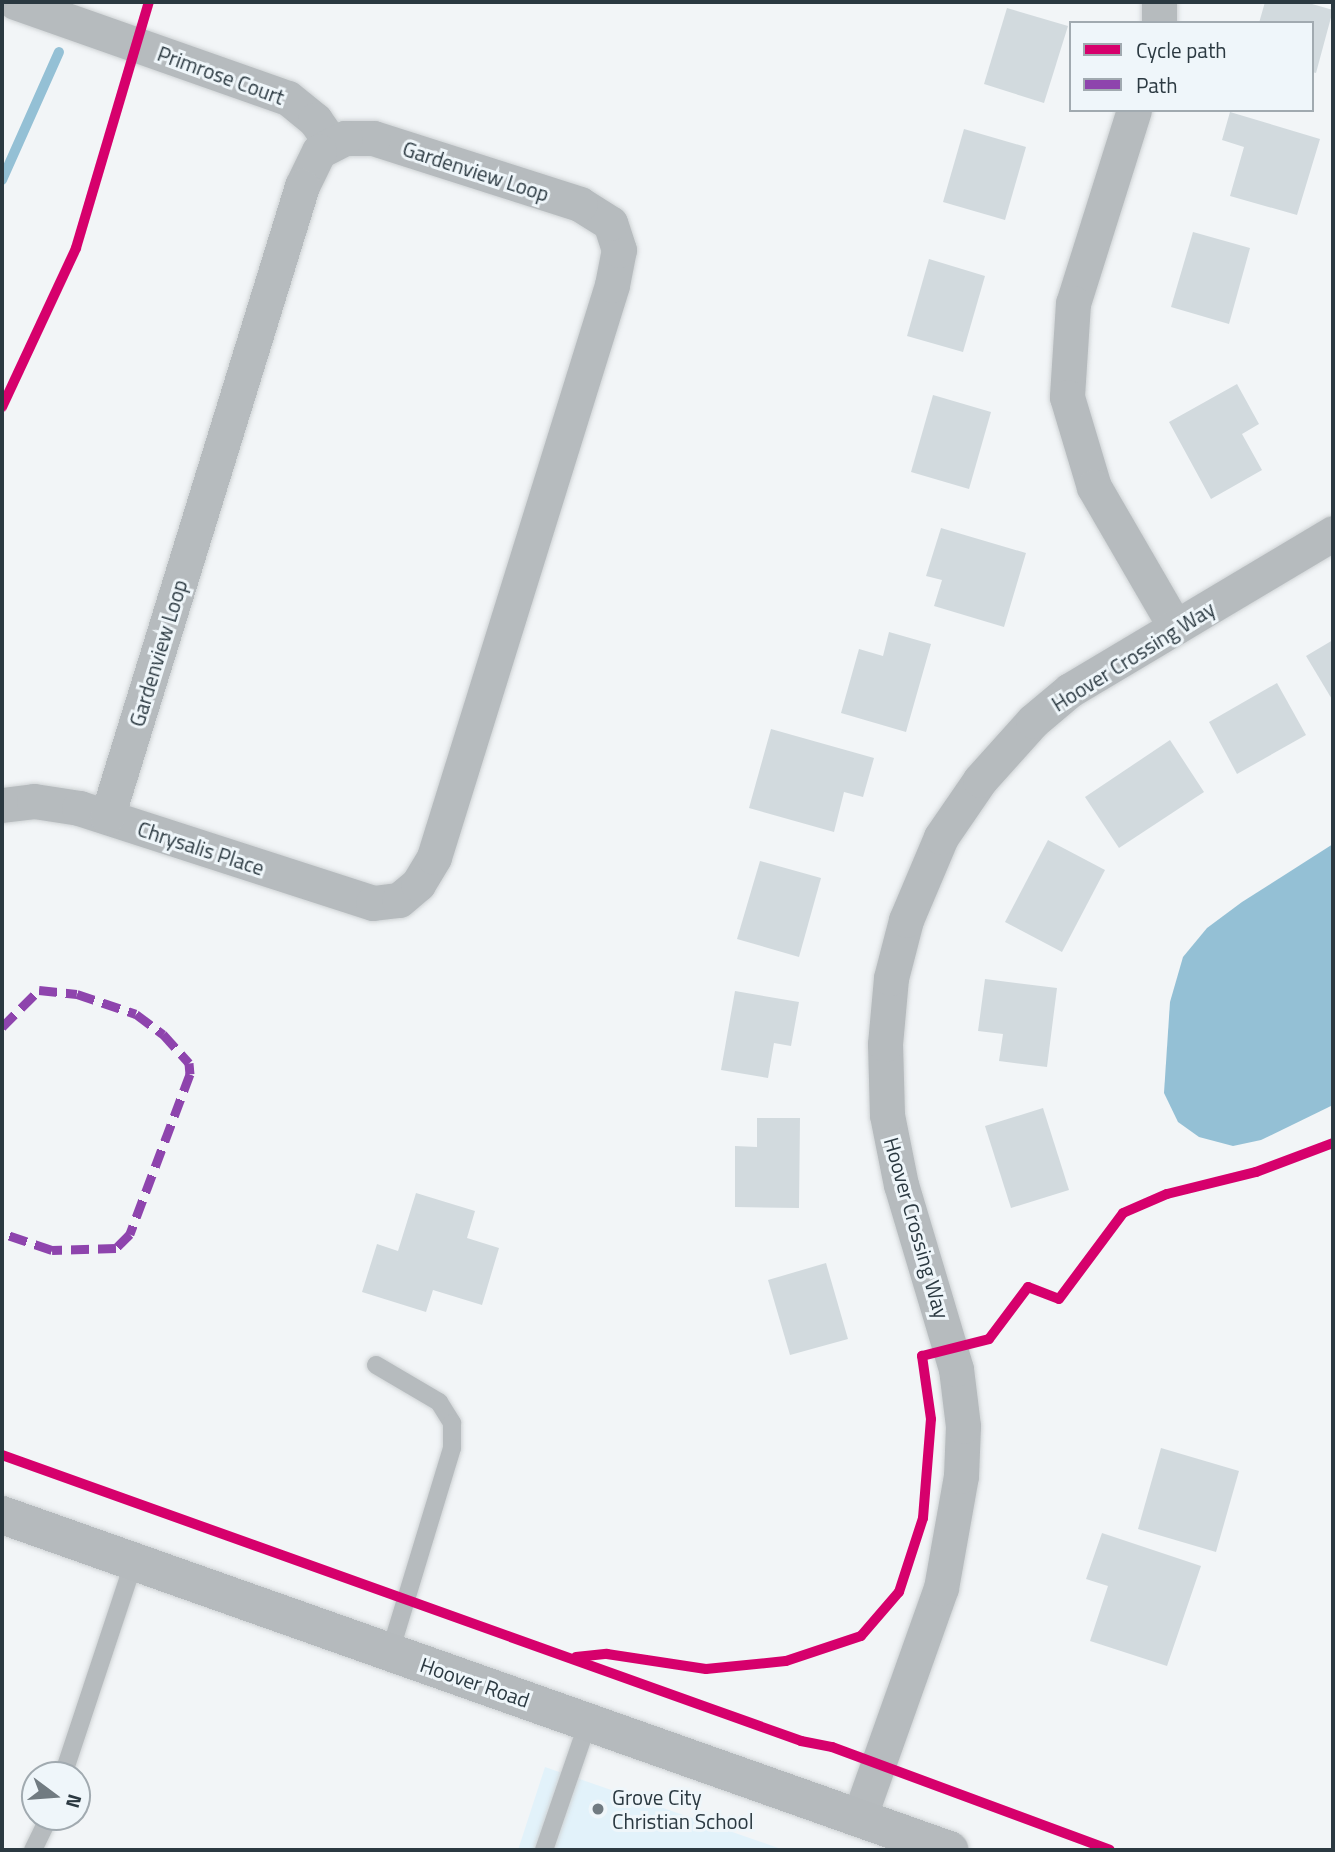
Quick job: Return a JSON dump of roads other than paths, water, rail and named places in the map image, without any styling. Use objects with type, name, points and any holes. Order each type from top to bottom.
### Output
[{"type":"main road","name":"Hoover Road","points":[[2,1515],[949,1850]]},
{"type":"street","name":"Primrose Court","points":[[15,2],[288,98],[315,120],[332,144]]},
{"type":"street","points":[[1159,2],[1159,21]]},
{"type":"street","points":[[1133,112],[1073,303],[1068,397],[1094,487],[1175,627]]},
{"type":"street","name":"Gardenview Loop","points":[[107,817],[302,186],[319,151],[345,138],[373,138],[580,204],[610,223],[619,250],[434,857],[418,884],[399,900]]},
{"type":"street","name":"Hoover Crossing Way","points":[[859,1818],[941,1588],[961,1476],[963,1426],[956,1369],[901,1185],[887,1115],[885,1044],[891,978],[906,920],[941,837],[979,780],[1034,721],[1070,690],[1333,533]]},
{"type":"street","name":"Chrysalis Place","points":[[2,805],[34,801],[107,817],[343,894],[373,902],[399,900]]},
{"type":"lane","points":[[376,1365],[439,1402],[452,1423],[452,1448],[390,1652]]},
{"type":"lane","points":[[68,1761],[134,1561]]},
{"type":"lane","points":[[544,1850],[588,1722]]},
{"type":"lane","points":[[33,1850],[42,1831]]},
{"type":"water","points":[[1333,844],[1333,1105],[1261,1140],[1233,1146],[1199,1137],[1178,1122],[1164,1093],[1170,1002],[1183,957],[1207,928],[1242,902]]},
{"type":"waterway","points":[[2,180],[59,52]]},
{"type":"place","name":"Grove City Christian School","points":[[598,1809]]}]
